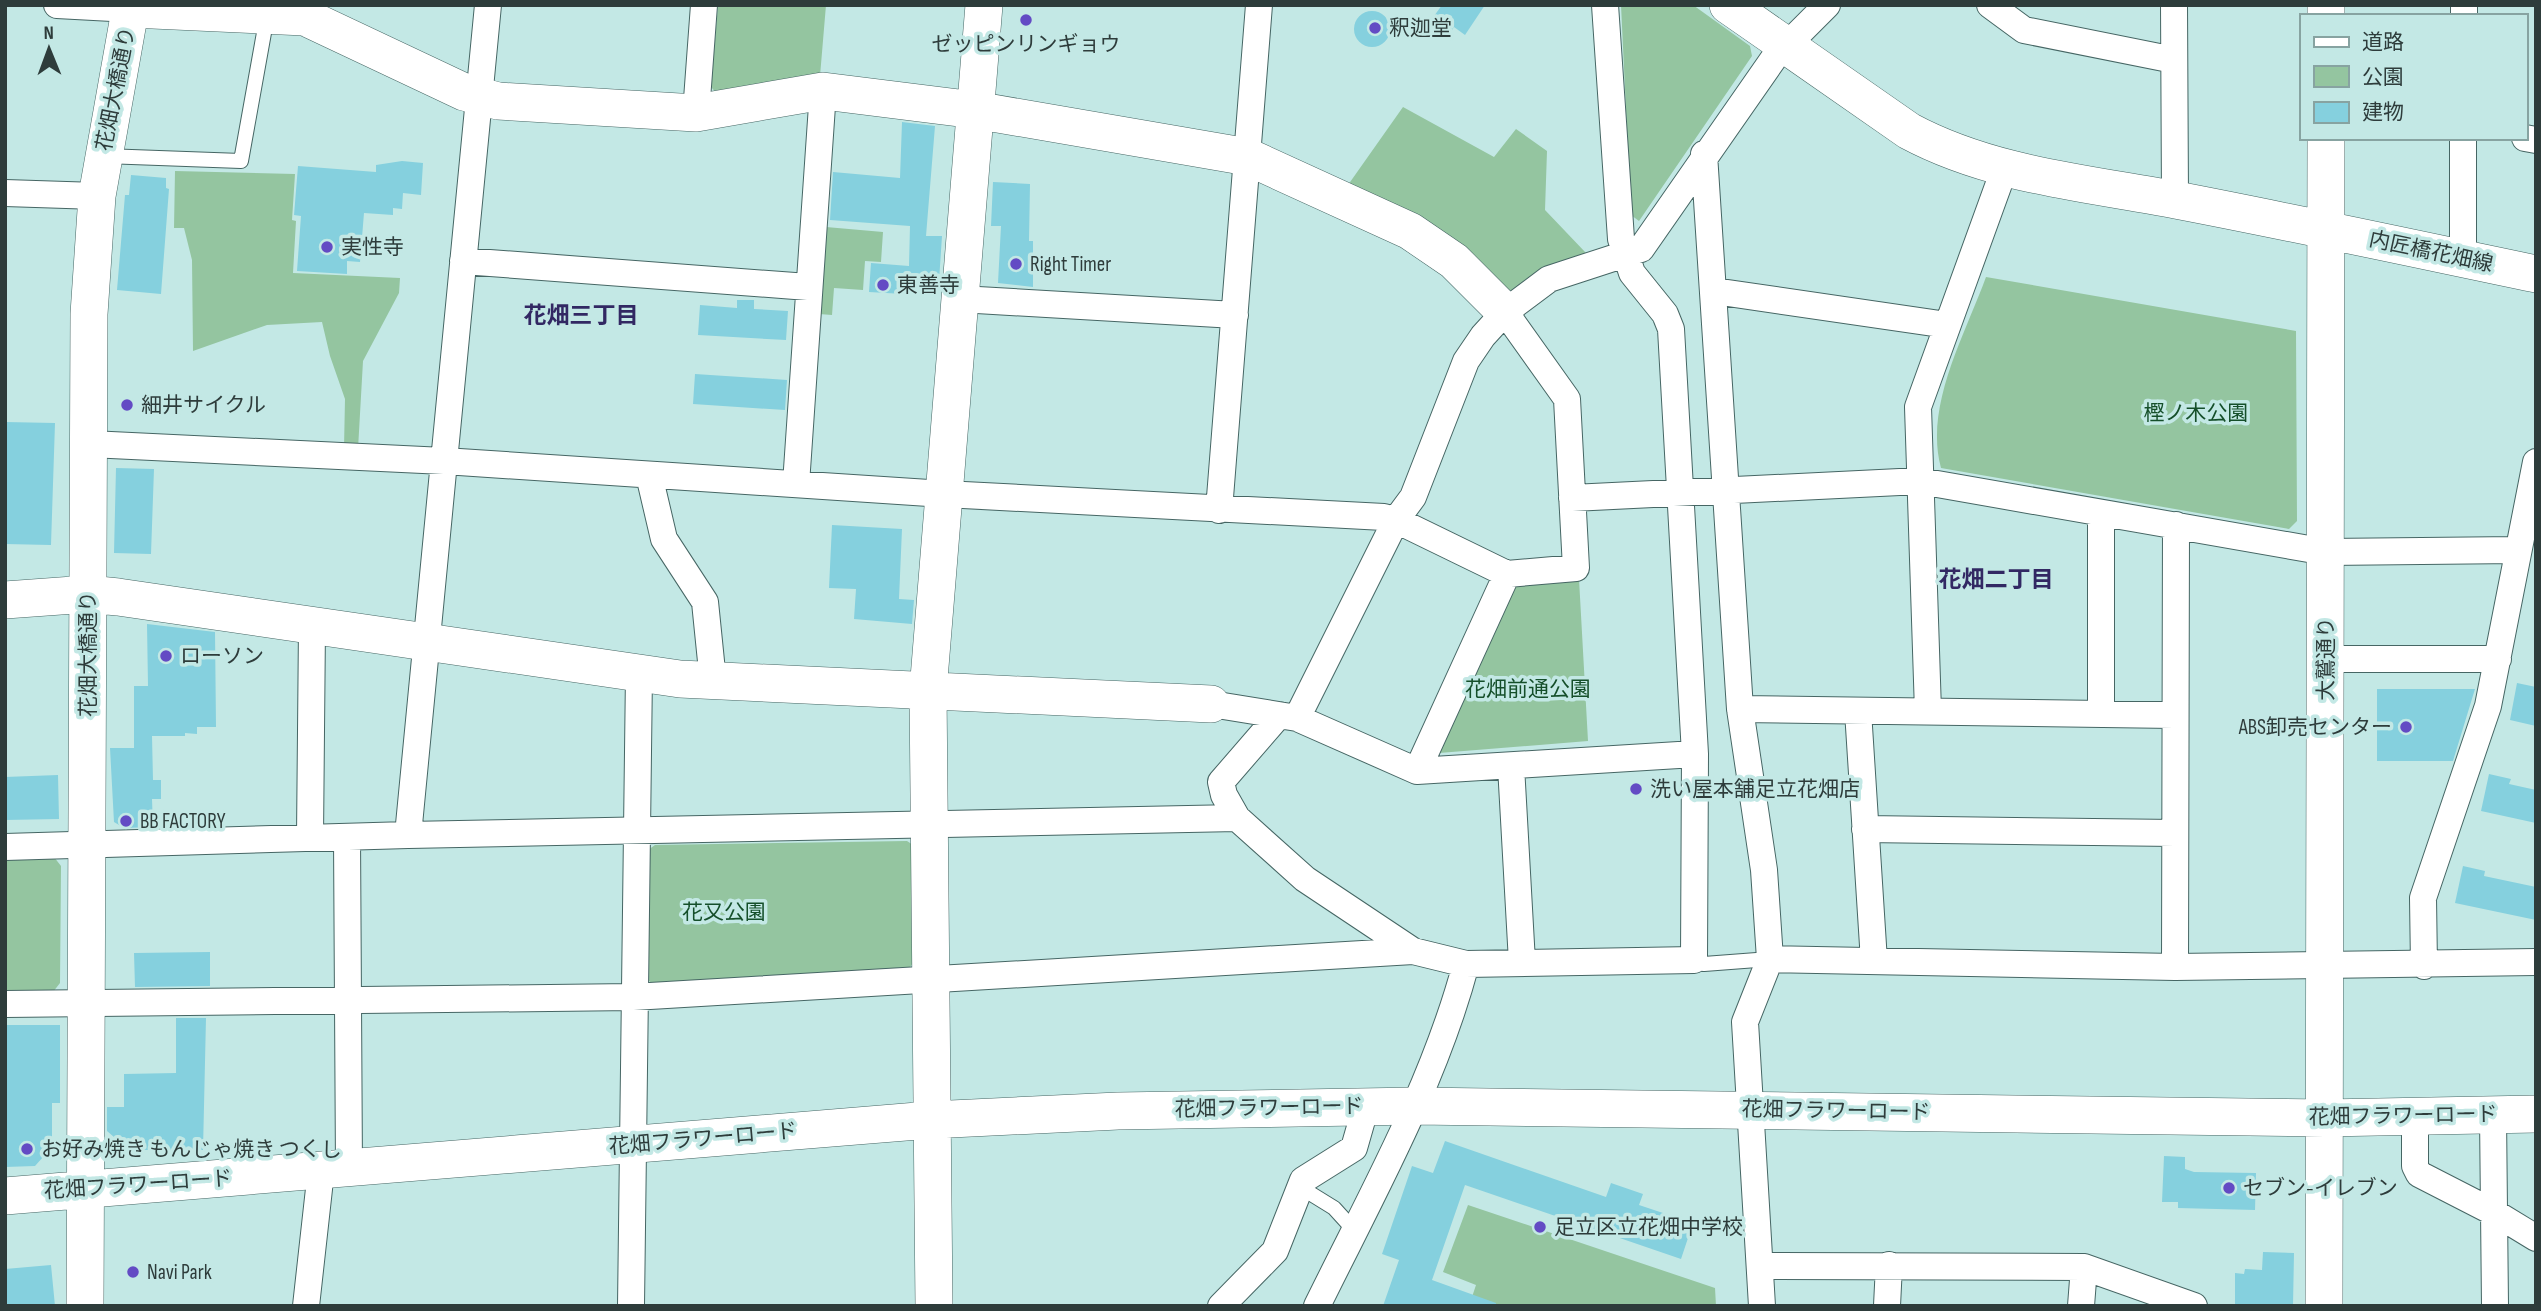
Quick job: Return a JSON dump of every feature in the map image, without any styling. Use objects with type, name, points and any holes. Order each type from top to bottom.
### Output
[{"type":"street","points":[[57,5],[267,14],[306,11],[479,98],[696,113],[824,91],[975,110],[1248,157],[1410,231],[1454,261],[1505,312],[1567,399],[1576,568],[1507,573],[1396,520],[944,495],[444,461],[90,444]]},
{"type":"street","points":[[408,835],[488,5]]},
{"type":"street","points":[[696,113],[704,5]]},
{"type":"street","points":[[934,1306],[930,1120],[928,691],[984,5]]},
{"type":"street","points":[[1219,510],[1259,5]]},
{"type":"street","points":[[5,1004],[633,997],[1413,951],[1466,964],[1694,960],[1695,754],[1671,329],[1665,314],[1632,273],[1621,239],[1605,5]]},
{"type":"street","name":"内匠橋花畑線","points":[[1728,5],[1909,131],[1937,146],[2005,167],[2327,229],[2536,274]]},
{"type":"street","points":[[1413,951],[1305,879],[1237,818],[1224,795],[1222,782],[1288,716],[1396,520],[1413,497],[1466,361],[1483,336],[1505,312],[1549,279],[1641,249],[1704,154],[1784,46],[1827,5]]},
{"type":"street","points":[[1990,5],[2024,30],[2174,60]]},
{"type":"street","points":[[2174,5],[2175,200]]},
{"type":"street","name":"花畑大橋通り","points":[[85,1306],[89,314],[97,196],[131,7]]},
{"type":"street","points":[[796,484],[824,91]]},
{"type":"street","name":"大鷲通り","points":[[2324,1306],[2326,140]]},
{"type":"street","points":[[2463,140],[2463,259]]},
{"type":"street","points":[[1704,154],[1740,709],[1764,870],[1770,960],[1745,1022],[1762,1306]]},
{"type":"street","points":[[1928,711],[1918,407],[2005,167]]},
{"type":"street","points":[[5,193],[97,196]]},
{"type":"street","points":[[463,261],[808,287]]},
{"type":"street","points":[[1714,291],[1947,325]]},
{"type":"street","points":[[960,299],[1235,315]]},
{"type":"street","points":[[2424,965],[2423,898],[2488,706],[2517,550],[2532,497],[2536,462]]},
{"type":"street","points":[[649,475],[664,539],[705,602],[713,681]]},
{"type":"street","points":[[1572,498],[1726,493],[1920,481],[2326,552],[2517,550]]},
{"type":"street","points":[[2101,514],[2101,714]]},
{"type":"street","points":[[2175,967],[2176,525]]},
{"type":"street","points":[[1417,771],[1507,573]]},
{"type":"street","points":[[5,600],[88,594],[639,673],[713,681],[1211,704],[1288,716],[1417,771],[1695,754]]},
{"type":"street","points":[[310,837],[312,626]]},
{"type":"street","points":[[2326,659],[2498,659]]},
{"type":"street","points":[[631,1306],[639,673]]},
{"type":"street","points":[[1740,709],[2174,715]]},
{"type":"street","points":[[1858,711],[1874,961]]},
{"type":"street","points":[[1511,766],[1522,962]]},
{"type":"street","points":[[5,847],[310,837],[1237,818]]},
{"type":"street","points":[[1865,829],[2175,833]]},
{"type":"street","points":[[306,1306],[335,1170],[349,999],[347,837]]},
{"type":"street","points":[[1770,960],[2175,967],[2536,962]]},
{"type":"street","points":[[1317,1306],[1416,1106],[1453,1012],[1466,964]]},
{"type":"street","points":[[1221,1306],[1275,1251],[1303,1180],[1354,1148],[1366,1106]]},
{"type":"street","name":"花畑フラワーロード","points":[[5,1196],[930,1120],[1118,1111],[1416,1106],[2325,1118],[2536,1114]]},
{"type":"street","points":[[2493,1115],[2495,1306]]},
{"type":"street","points":[[2415,1116],[2415,1166],[2419,1174],[2495,1213],[2536,1238]]},
{"type":"street","points":[[1887,1306],[1889,1265]]},
{"type":"street","points":[[1760,1266],[2084,1268],[2194,1306]]},
{"type":"street","points":[[2081,1306],[2084,1268]]},
{"type":"lane","points":[[103,156],[241,161],[267,14]]},
{"type":"lane","points":[[1694,960],[1704,964],[1770,960]]},
{"type":"lane","points":[[1300,1187],[1334,1208],[1354,1230]]},
{"type":"green space","points":[[718,5],[826,5],[820,76],[718,95],[711,87]]},
{"type":"green space","points":[[1621,5],[1693,5],[1750,46],[1752,56],[1639,221],[1631,215]]},
{"type":"green space","points":[[1403,107],[1494,157],[1516,129],[1547,151],[1545,210],[1586,253],[1547,267],[1514,290],[1506,290],[1348,185]]},
{"type":"green space","points":[[175,171],[295,174],[293,273],[400,278],[399,293],[363,361],[358,449],[344,448],[345,399],[322,322],[267,325],[193,351],[192,260],[184,228],[174,228]]},
{"type":"green space","points":[[826,227],[883,232],[881,262],[865,261],[863,290],[834,288],[832,315],[819,314]]},
{"type":"green space","name":"樫ノ木公園","points":[[1986,277],[2296,331],[2297,521],[2289,529],[1941,468],[1937,444],[1942,396],[1949,371]]},
{"type":"green space","name":"花畑前通公園","points":[[1579,579],[1588,741],[1439,753],[1511,586]]},
{"type":"green space","name":"花又公園","points":[[907,841],[913,845],[914,962],[910,967],[654,985],[648,980],[648,850],[655,845]]},
{"type":"green space","points":[[54,857],[61,866],[60,983],[53,992],[5,992],[5,859]]},
{"type":"green space","points":[[1468,1205],[1715,1288],[1716,1306],[1469,1306],[1476,1285],[1443,1272]]},
{"type":"building","points":[[1442,5],[1485,5],[1465,35],[1454,27],[1448,36],[1429,23]]},
{"type":"building","points":[[1372,11],[1385,16],[1390,29],[1385,42],[1372,47],[1359,42],[1354,29],[1359,16]]},
{"type":"building","points":[[902,122],[935,126],[926,236],[942,236],[938,296],[869,292],[871,263],[909,266],[910,226],[830,220],[833,172],[900,178]]},
{"type":"building","points":[[402,161],[423,163],[421,195],[403,193],[402,209],[393,208],[393,215],[364,213],[360,262],[347,261],[347,274],[297,271],[301,216],[294,215],[298,166],[376,172],[376,165]]},
{"type":"building","points":[[131,175],[166,178],[166,188],[169,189],[161,294],[117,290],[125,195],[129,195]]},
{"type":"building","points":[[993,182],[1030,184],[1029,241],[1033,241],[1033,287],[998,283],[1001,226],[991,226]]},
{"type":"building","points":[[737,300],[754,300],[754,309],[788,311],[786,340],[698,335],[700,305],[737,308]]},
{"type":"building","points":[[695,374],[787,380],[785,410],[693,404]]},
{"type":"building","points":[[5,422],[55,423],[51,545],[5,544]]},
{"type":"building","points":[[116,468],[154,469],[151,554],[114,553]]},
{"type":"building","points":[[832,525],[902,529],[899,599],[914,600],[912,624],[854,619],[856,589],[829,588]]},
{"type":"building","points":[[147,624],[215,632],[216,727],[197,727],[197,734],[185,733],[185,736],[152,736],[153,780],[161,780],[161,799],[152,799],[153,827],[124,828],[114,822],[110,748],[134,748],[134,686],[148,686]]},
{"type":"building","points":[[2517,683],[2536,687],[2536,726],[2510,720]]},
{"type":"building","points":[[2377,689],[2475,689],[2453,761],[2377,761]]},
{"type":"building","points":[[2489,774],[2511,779],[2509,784],[2536,790],[2536,823],[2481,811]]},
{"type":"building","points":[[58,775],[59,819],[5,820],[5,777]]},
{"type":"building","points":[[2463,866],[2485,871],[2484,876],[2536,887],[2536,920],[2455,903]]},
{"type":"building","points":[[210,952],[210,986],[135,987],[134,953]]},
{"type":"building","points":[[176,1018],[206,1018],[203,1150],[129,1150],[107,1131],[107,1107],[124,1107],[124,1074],[176,1073]]},
{"type":"building","points":[[5,1025],[60,1025],[60,1103],[52,1103],[52,1147],[35,1166],[5,1167]]},
{"type":"building","points":[[1445,1141],[1606,1197],[1611,1183],[1643,1194],[1639,1205],[1693,1223],[1681,1259],[1465,1185],[1432,1280],[1496,1303],[1496,1306],[1383,1306],[1399,1260],[1382,1254],[1412,1166],[1433,1173]]},
{"type":"building","points":[[2164,1156],[2185,1157],[2185,1169],[2194,1172],[2256,1173],[2255,1210],[2178,1208],[2178,1202],[2162,1202]]},
{"type":"building","points":[[2263,1252],[2294,1253],[2293,1306],[2235,1306],[2235,1273],[2244,1274],[2245,1269],[2262,1270]]},
{"type":"building","points":[[51,1265],[55,1306],[5,1306],[5,1269]]},
{"type":"place","name":"ゼッピンリンギョウ","points":[[1026,20]]},
{"type":"place","name":"釈迦堂","points":[[1375,28]]},
{"type":"place","name":"実性寺","points":[[327,247]]},
{"type":"place","name":"Right Timer","points":[[1016,264]]},
{"type":"place","name":"東善寺","points":[[883,285]]},
{"type":"place","name":"細井サイクル","points":[[127,405]]},
{"type":"place","name":"ローソン","points":[[166,656]]},
{"type":"place","name":"ABS卸売センター","points":[[2406,727]]},
{"type":"place","name":"洗い屋本舗足立花畑店","points":[[1636,789]]},
{"type":"place","name":"BB FACTORY","points":[[126,821]]},
{"type":"place","name":"お好み焼き もんじゃ焼き つくし","points":[[27,1149]]},
{"type":"place","name":"セブン-イレブン","points":[[2229,1188]]},
{"type":"place","name":"足立区立花畑中学校","points":[[1540,1227]]},
{"type":"place","name":"Navi Park","points":[[133,1272]]},
{"type":"district","name":"花畑三丁目","points":[[581,316]]},
{"type":"district","name":"花畑二丁目","points":[[1996,580]]}]
